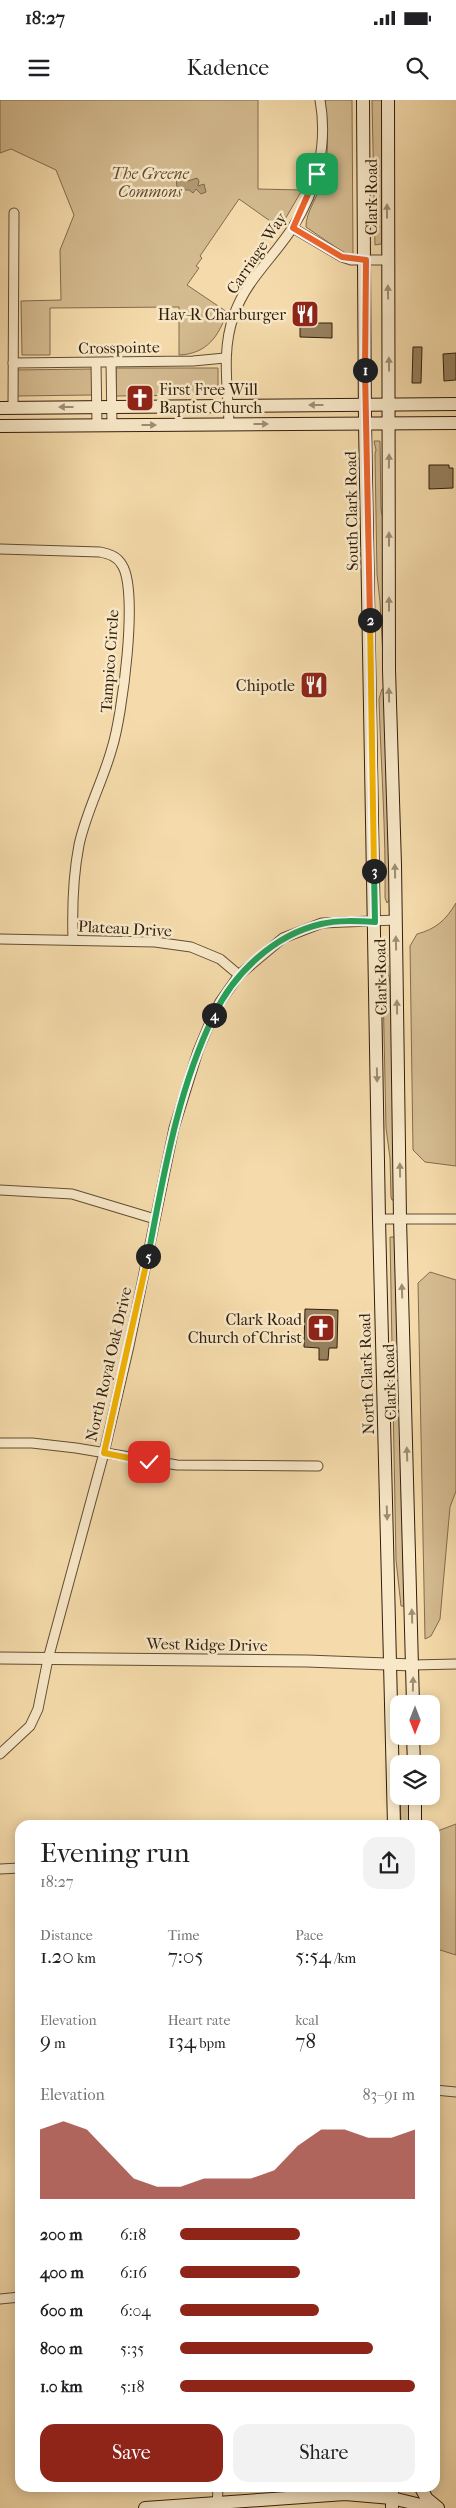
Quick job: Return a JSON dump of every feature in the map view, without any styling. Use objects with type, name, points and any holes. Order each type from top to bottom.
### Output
[{"type":"main road","name":"South Clark Road","points":[[363,100],[366,260],[365,423],[375,922]]},
{"type":"main road","name":"Clark Road","points":[[388,100],[389,670],[396,920],[400,1219],[413,1695]]},
{"type":"main road","points":[[6,408],[456,404]]},
{"type":"main road","points":[[0,426],[456,423]]},
{"type":"main road","points":[[371,670],[389,670]]},
{"type":"main road","name":"North Clark Road","points":[[375,922],[379,1219],[394,1820]]},
{"type":"main road","points":[[415,1805],[415,1820]]},
{"type":"main road","points":[[358,2495],[363,2492]]},
{"type":"main road","points":[[419,2506],[420,2492]]},
{"type":"main road","points":[[423,2492],[427,2499],[438,2508]]},
{"type":"main road","points":[[145,2508],[218,2506],[337,2494],[392,2498],[433,2508]]},
{"type":"street","name":"Carriage Way","points":[[229,424],[225,358],[234,316],[246,288],[293,228],[317,174],[323,135],[320,100]]},
{"type":"street","points":[[6,408],[13,363],[14,213]]},
{"type":"street","points":[[293,228],[342,257],[387,260]]},
{"type":"street","name":"Crosspointe","points":[[13,363],[225,358]]},
{"type":"street","points":[[96,362],[97,425]]},
{"type":"street","points":[[111,362],[112,425]]},
{"type":"street","name":"Tampico Circle","points":[[0,549],[100,552],[113,555],[122,565],[127,579],[128,614],[124,690],[113,747],[79,844],[72,905],[73,940]]},
{"type":"street","name":"North Royal Oak Drive","points":[[0,1754],[30,1726],[38,1709],[48,1659],[104,1453],[129,1346],[174,1128],[198,1051],[220,1002],[239,975],[284,938],[322,924],[347,921],[375,922],[396,920]]},
{"type":"street","name":"Plateau Drive","points":[[0,939],[155,942],[191,947],[220,959],[239,975]]},
{"type":"street","points":[[0,1190],[72,1194],[155,1219]]},
{"type":"street","points":[[379,1219],[456,1218]]},
{"type":"street","points":[[0,1443],[32,1443],[177,1465],[318,1466]]},
{"type":"street","name":"West Ridge Drive","points":[[0,1658],[307,1661],[413,1665]]},
{"type":"street","points":[[413,1665],[456,1664]]},
{"type":"street","points":[[0,1869],[15,1868]]},
{"type":"street","points":[[440,2090],[456,2092]]},
{"type":"street","points":[[0,2299],[15,2298]]},
{"type":"street","points":[[218,2492],[218,2506]]},
{"type":"green space","name":"The Greene Commons","points":[[0,100],[258,100],[258,189],[302,190],[280,228],[239,199],[200,256],[202,258],[196,266],[199,268],[187,285],[227,312],[220,329],[210,342],[197,351],[179,355],[179,307],[50,308],[50,355],[22,355],[21,301],[61,300],[60,250],[74,215],[56,170],[11,149],[0,153]]},
{"type":"green space","points":[[325,100],[352,100],[353,254],[344,253],[306,227],[306,221],[322,183],[326,167],[328,138]]},
{"type":"green space","points":[[372,100],[382,100],[382,240],[381,244],[375,245]]},
{"type":"green space","points":[[116,368],[218,368],[218,395],[116,396]]},
{"type":"green space","points":[[92,369],[92,395],[16,396],[15,370]]},
{"type":"green space","points":[[374,441],[380,441],[381,510],[384,522],[383,657],[377,574],[376,450]]},
{"type":"green space","points":[[382,689],[386,689],[390,899],[387,903],[385,898],[379,699]]},
{"type":"green space","points":[[456,903],[456,1166],[425,1162],[413,1150],[410,946],[417,934],[440,923]]},
{"type":"green space","points":[[382,940],[386,940],[392,994],[396,1200],[392,1200],[391,1197],[390,1158],[386,1128]]},
{"type":"green space","points":[[390,1237],[396,1237],[407,1606],[401,1606],[396,1560]]},
{"type":"green space","points":[[430,1272],[456,1280],[456,1491],[450,1507],[440,1619],[431,1636],[425,1639],[418,1283]]},
{"type":"green space","points":[[400,1805],[410,1805],[411,1820],[401,1820]]},
{"type":"green space","points":[[456,1824],[456,1955],[440,1950],[440,1830]]},
{"type":"shaded area","points":[[176,171],[188,171],[188,181],[197,178],[199,181],[198,186],[204,184],[206,192],[201,194],[196,189],[193,193],[189,190],[177,190]]},
{"type":"building","name":"Hav-R Charburger","points":[[300,305],[310,305],[310,323],[332,323],[332,338],[300,337]]},
{"type":"building","points":[[413,347],[422,347],[421,383],[412,383]]},
{"type":"building","points":[[456,353],[456,380],[444,381],[443,354]]},
{"type":"building","points":[[429,465],[449,465],[449,468],[453,468],[453,488],[429,489]]},
{"type":"building","name":"Chipotle","points":[[302,679],[326,679],[327,690],[302,691]]},
{"type":"building","name":"Clark Road Church of Christ","points":[[305,1309],[338,1310],[337,1348],[329,1348],[328,1360],[319,1360],[319,1348],[304,1347]]},
{"type":"place","name":"Hav-R Charburger","points":[[305,314]]},
{"type":"place","name":"First Free Will Baptist Church","points":[[140,398]]},
{"type":"place","name":"Chipotle","points":[[314,685]]},
{"type":"place","name":"Clark Road Church of Christ","points":[[321,1328]]},
{"type":"route","points":[[149,1462],[104,1453],[129,1346],[174,1128],[198,1051],[208,1027],[220,1002],[239,975],[284,938],[322,924],[347,921],[375,922],[365,423],[366,260],[351,260],[342,257],[293,228],[317,174]]}]
